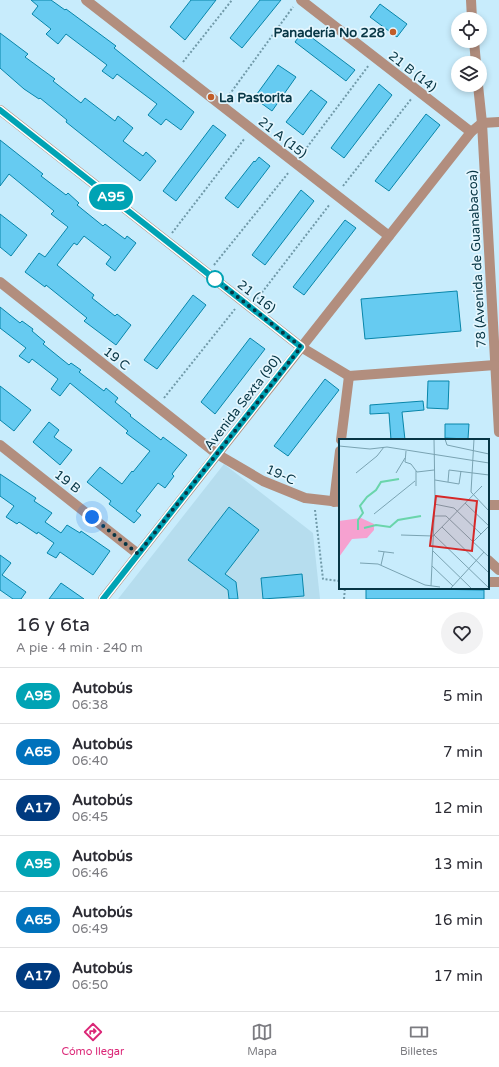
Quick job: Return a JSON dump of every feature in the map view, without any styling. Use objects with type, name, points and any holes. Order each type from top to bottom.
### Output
[{"type":"street","name":"21 A (15)","points":[[86,0],[389,236]]},
{"type":"street","points":[[471,0],[472,12]]},
{"type":"street","name":"21 B (14)","points":[[297,3],[471,132]]},
{"type":"street","name":"78 (Avenida de Guanabacoa)","points":[[479,92],[482,123],[499,432]]},
{"type":"street","name":"21 (16)","points":[[0,110],[301,347],[349,376]]},
{"type":"street","points":[[482,123],[499,122]]},
{"type":"street","name":"Avenida Sexta (90)","points":[[102,599],[471,132],[482,123]]},
{"type":"street","name":"19 C","points":[[0,282],[217,454]]},
{"type":"street","points":[[341,439],[349,376],[495,365]]},
{"type":"street","name":"19 B","points":[[0,444],[138,554]]},
{"type":"street","name":"19-C","points":[[217,454],[263,481],[305,498],[337,502]]},
{"type":"street","points":[[337,502],[339,468]]},
{"type":"street","points":[[489,561],[499,570]]},
{"type":"path","points":[[177,70],[232,0]]},
{"type":"path","points":[[222,106],[297,3]]},
{"type":"path","points":[[166,241],[252,129]]},
{"type":"path","points":[[157,406],[242,300]]},
{"type":"path","points":[[314,499],[323,579],[339,581]]},
{"type":"path","points":[[344,599],[345,589]]},
{"type":"shaded area","points":[[224,464],[313,533],[320,599],[118,599]]},
{"type":"building","points":[[31,0],[51,0],[65,10],[66,9],[116,46],[114,48],[194,112],[181,130],[166,119],[161,125],[148,115],[157,104],[117,74],[113,79],[102,71],[107,65],[66,34],[58,44],[46,34],[51,29],[32,14],[38,6]]},
{"type":"building","points":[[191,0],[216,0],[185,40],[170,27]]},
{"type":"building","points":[[260,0],[281,0],[242,48],[230,38]]},
{"type":"building","points":[[380,4],[407,24],[397,37],[370,17]]},
{"type":"building","points":[[303,31],[355,70],[346,81],[295,42]]},
{"type":"building","points":[[0,33],[28,54],[25,57],[55,79],[53,81],[81,103],[85,98],[115,121],[118,116],[133,128],[123,141],[143,156],[146,152],[156,161],[140,181],[66,122],[67,120],[40,98],[39,99],[24,89],[0,68]]},
{"type":"building","points":[[278,65],[296,77],[272,111],[254,98]]},
{"type":"building","points":[[379,84],[392,95],[344,158],[331,148]]},
{"type":"building","points":[[311,90],[327,102],[303,135],[286,122]]},
{"type":"building","points":[[426,114],[440,125],[389,191],[375,181]]},
{"type":"building","points":[[213,125],[226,135],[176,201],[163,191]]},
{"type":"building","points":[[0,140],[43,174],[41,176],[66,195],[68,193],[79,203],[77,205],[103,226],[105,224],[125,239],[127,236],[136,243],[115,271],[106,264],[111,257],[84,236],[77,245],[74,243],[57,265],[94,295],[92,298],[115,316],[117,314],[131,325],[116,345],[84,321],[87,318],[46,285],[45,287],[25,272],[39,253],[45,257],[68,227],[51,214],[54,211],[9,174],[0,186]]},
{"type":"building","points":[[259,157],[270,166],[238,208],[225,198],[254,161],[255,162]]},
{"type":"building","points":[[301,190],[314,201],[265,265],[252,255]]},
{"type":"building","points":[[0,214],[27,235],[11,256],[0,247]]},
{"type":"building","points":[[345,220],[356,228],[304,295],[293,287]]},
{"type":"building","points":[[457,291],[461,331],[365,339],[361,299]]},
{"type":"building","points":[[193,295],[206,305],[157,369],[144,360]]},
{"type":"building","points":[[0,307],[20,323],[22,321],[33,329],[32,331],[45,342],[43,344],[69,365],[71,363],[81,370],[79,372],[104,391],[106,388],[118,398],[115,402],[131,415],[130,416],[161,440],[163,437],[187,455],[172,474],[174,476],[165,488],[158,483],[136,511],[141,515],[134,523],[109,504],[111,501],[87,482],[100,467],[122,484],[150,451],[126,433],[128,431],[70,383],[60,396],[51,389],[58,379],[32,359],[29,363],[19,356],[26,348],[0,328]]},
{"type":"building","points":[[250,338],[265,349],[215,414],[201,402]]},
{"type":"building","points":[[325,379],[339,390],[288,456],[274,446]]},
{"type":"building","points":[[428,381],[449,381],[448,409],[427,408]]},
{"type":"building","points":[[0,386],[31,410],[14,431],[0,420]]},
{"type":"building","points":[[423,401],[424,410],[402,412],[405,439],[391,439],[389,413],[370,414],[370,405]]},
{"type":"building","points":[[49,422],[59,430],[54,437],[72,450],[60,465],[33,442]]},
{"type":"building","points":[[445,424],[469,424],[468,439],[445,438]]},
{"type":"building","points":[[0,474],[36,498],[34,501],[52,513],[45,522],[61,533],[67,525],[80,533],[81,531],[110,551],[93,575],[60,552],[56,558],[47,553],[54,543],[38,532],[37,534],[19,522],[17,524],[6,517],[14,506],[0,496]]},
{"type":"building","points":[[229,507],[259,530],[225,574],[236,582],[238,599],[229,599],[228,590],[188,560]]},
{"type":"building","points":[[0,555],[11,563],[2,575],[26,592],[21,599],[13,599],[0,590]]},
{"type":"building","points":[[302,574],[304,596],[263,599],[261,578]]},
{"type":"building","points":[[61,583],[84,599],[49,599]]},
{"type":"building","points":[[366,589],[484,590],[484,599],[366,599]]},
{"type":"bus line","name":"A95","points":[[0,110],[301,347],[103,599]]},
{"type":"place","name":"Panadería No 228","points":[[393,32]]},
{"type":"place","name":"La Pastorita","points":[[211,97]]},
{"type":"route","points":[[92,517],[138,554],[301,347],[215,279]]}]
